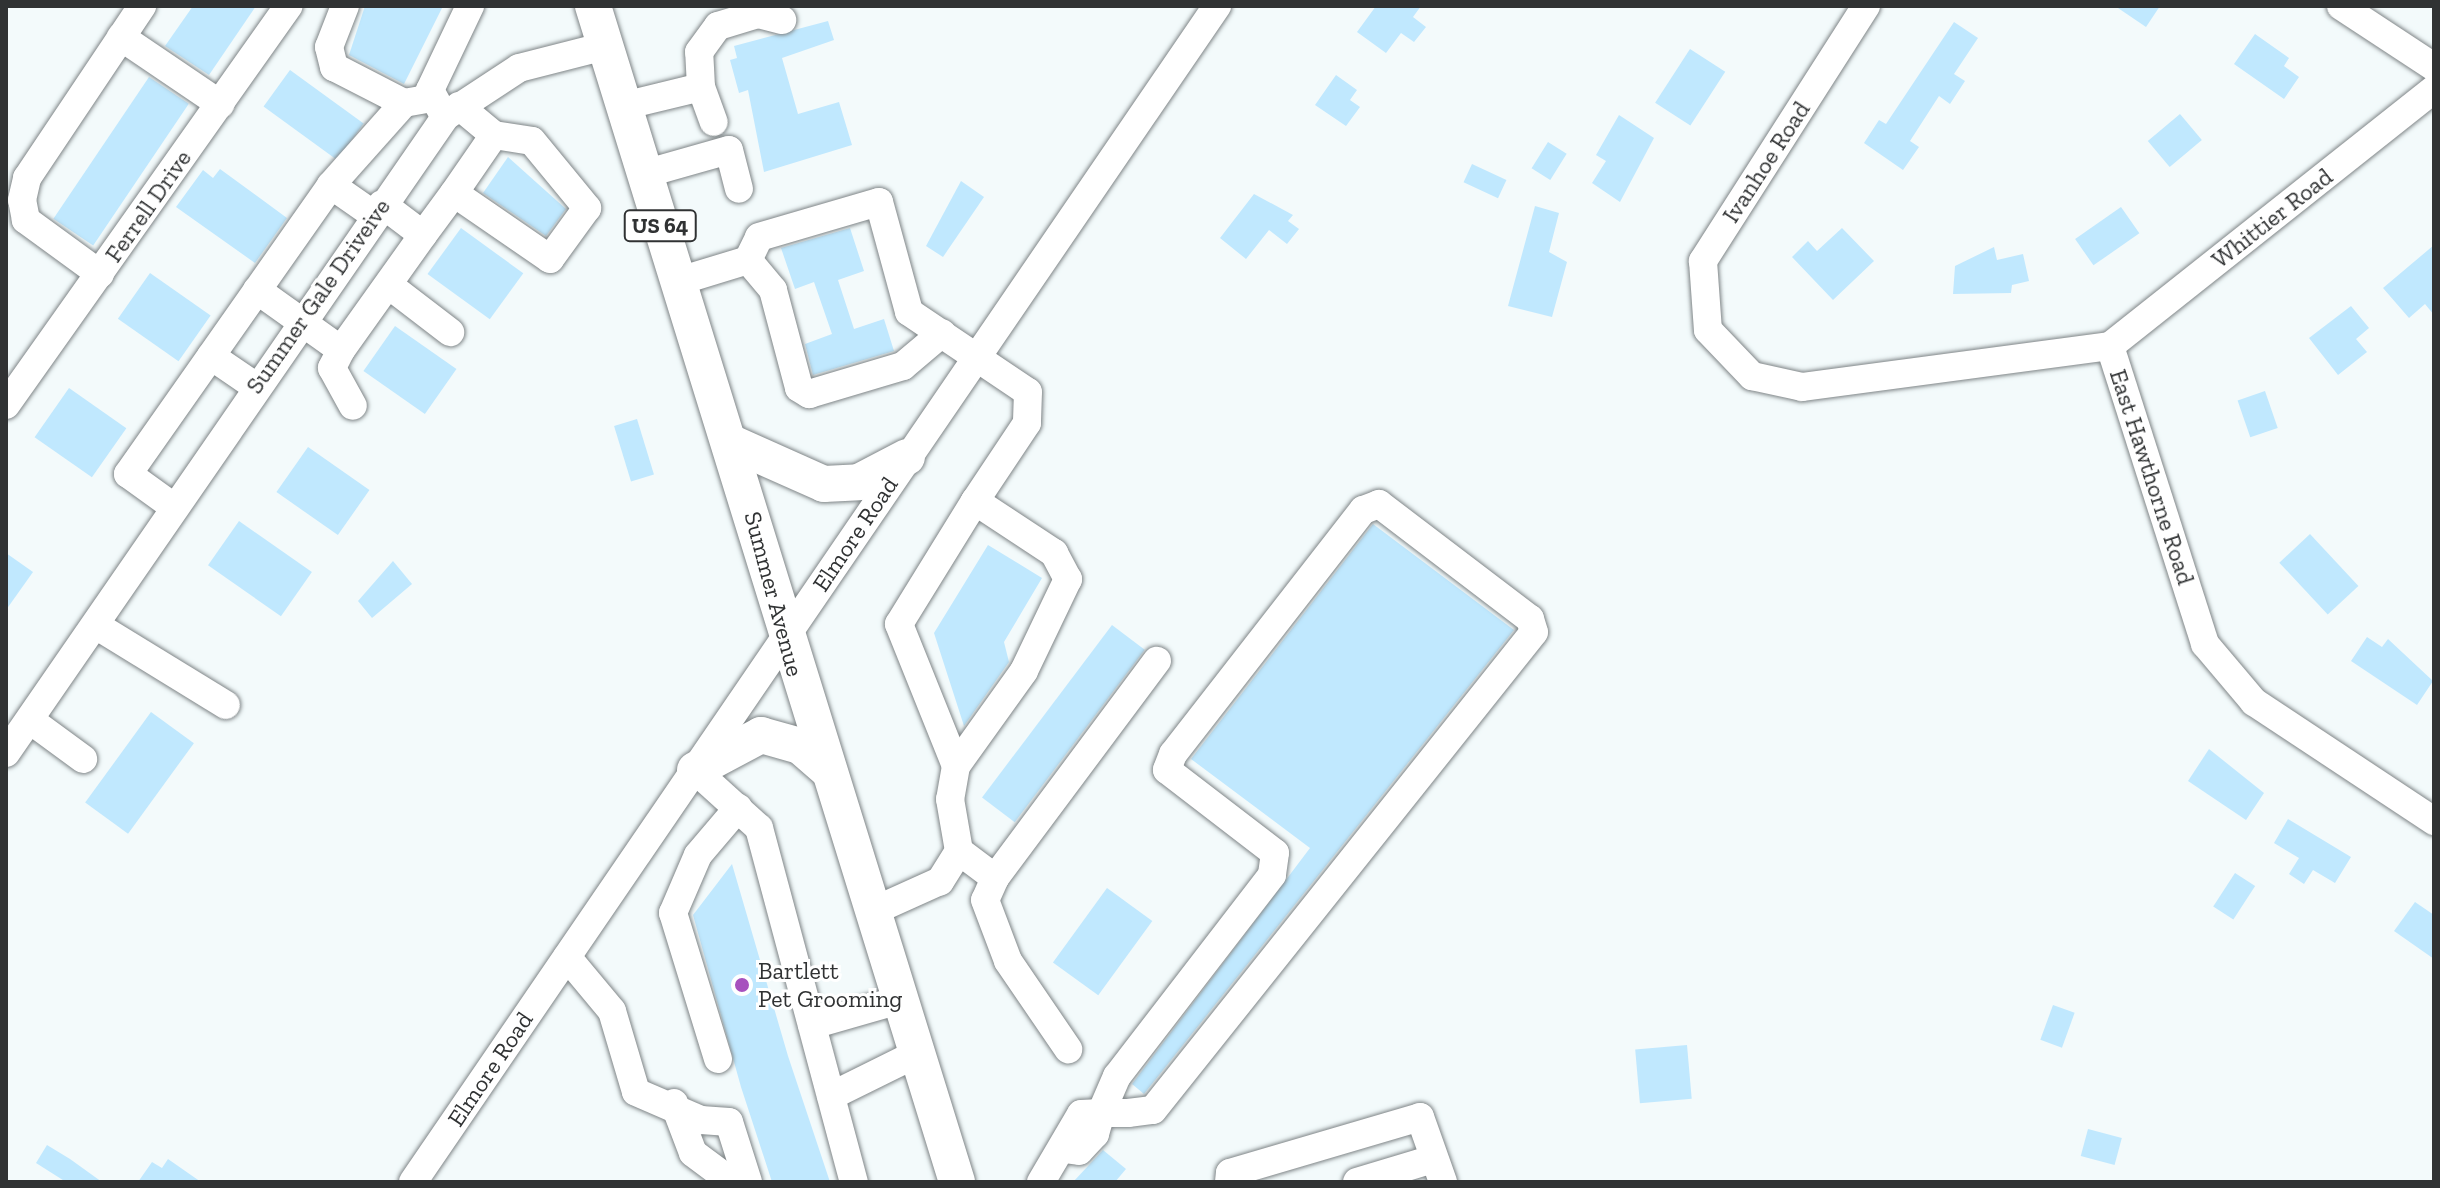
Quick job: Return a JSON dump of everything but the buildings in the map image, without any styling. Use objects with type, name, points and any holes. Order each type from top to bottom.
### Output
[{"type":"main road","name":"Summer Avenue","points":[[593,6],[676,282],[734,444],[784,639],[957,1182]]},
{"type":"main road","points":[[734,444],[824,484],[859,482],[907,457]]},
{"type":"main road","points":[[695,770],[761,735],[800,746],[826,769]]},
{"type":"street","points":[[100,274],[26,220],[22,200],[27,178],[142,6]]},
{"type":"street","name":"Ferrell Drive","points":[[6,405],[289,6]]},
{"type":"street","points":[[345,6],[329,47],[334,67],[435,106],[494,135],[532,141],[587,208],[550,259],[454,193]]},
{"type":"street","points":[[171,505],[128,474],[331,185],[435,106],[470,6]]},
{"type":"street","name":"Elmore Road","points":[[413,1182],[976,354],[1217,6]]},
{"type":"street","name":"Ivanhoe Road","points":[[1708,330],[1703,261],[1866,6]]},
{"type":"street","points":[[2341,6],[2434,67]]},
{"type":"street","points":[[714,122],[701,87],[699,52],[708,33],[758,14],[782,20]]},
{"type":"street","points":[[121,37],[220,104]]},
{"type":"street","name":"Summer Gale Driveive","points":[[97,626],[171,505],[378,209],[435,106],[519,68],[605,46]]},
{"type":"street","points":[[623,106],[701,87]]},
{"type":"street","name":"Whittier Road","points":[[2110,346],[2434,89]]},
{"type":"street","points":[[353,406],[332,368],[341,350],[390,286],[494,135]]},
{"type":"street","points":[[644,174],[729,150],[739,189]]},
{"type":"street","points":[[331,185],[423,235]]},
{"type":"street","points":[[676,282],[748,260],[759,237],[879,202],[909,312],[1014,378],[1032,404],[1027,423],[899,624],[956,766]]},
{"type":"street","points":[[748,260],[773,290],[799,388],[809,394],[903,366],[942,333]]},
{"type":"street","points":[[390,286],[450,332]]},
{"type":"street","points":[[257,290],[341,350]]},
{"type":"street","name":"East Hawthorne Road","points":[[1708,330],[1752,376],[1802,387],[2110,346],[2205,644],[2254,702],[2434,821]]},
{"type":"street","points":[[211,356],[255,386]]},
{"type":"street","points":[[871,912],[940,881],[959,851],[950,799],[956,766],[1024,671],[1068,579],[1054,553],[975,501]]},
{"type":"street","points":[[1041,1182],[1064,1149],[1081,1114],[1101,1113],[1153,1110],[1534,632],[1530,619],[1379,504],[1363,510],[1173,754],[1167,770],[1275,853],[1272,875],[1117,1076],[1101,1113]]},
{"type":"street","points":[[6,753],[97,626],[226,705]]},
{"type":"street","points":[[1068,1049],[1008,961],[985,900],[995,878],[1157,661]]},
{"type":"street","points":[[30,720],[83,759]]},
{"type":"street","points":[[695,770],[759,828],[854,1182]]},
{"type":"street","points":[[718,1059],[673,913],[698,855],[738,808]]},
{"type":"street","points":[[959,851],[995,878]]},
{"type":"street","points":[[567,957],[612,1011],[636,1092],[674,1103],[701,1120],[729,1122],[748,1182]]},
{"type":"street","points":[[812,1025],[899,1000]]},
{"type":"street","points":[[831,1096],[916,1054]]},
{"type":"street","points":[[674,1103],[693,1153],[732,1182]]},
{"type":"street","points":[[1229,1182],[1230,1173],[1420,1117],[1438,1171],[1357,1182]]},
{"type":"place","name":"Bartlett Pet Grooming","points":[[742,985]]}]
